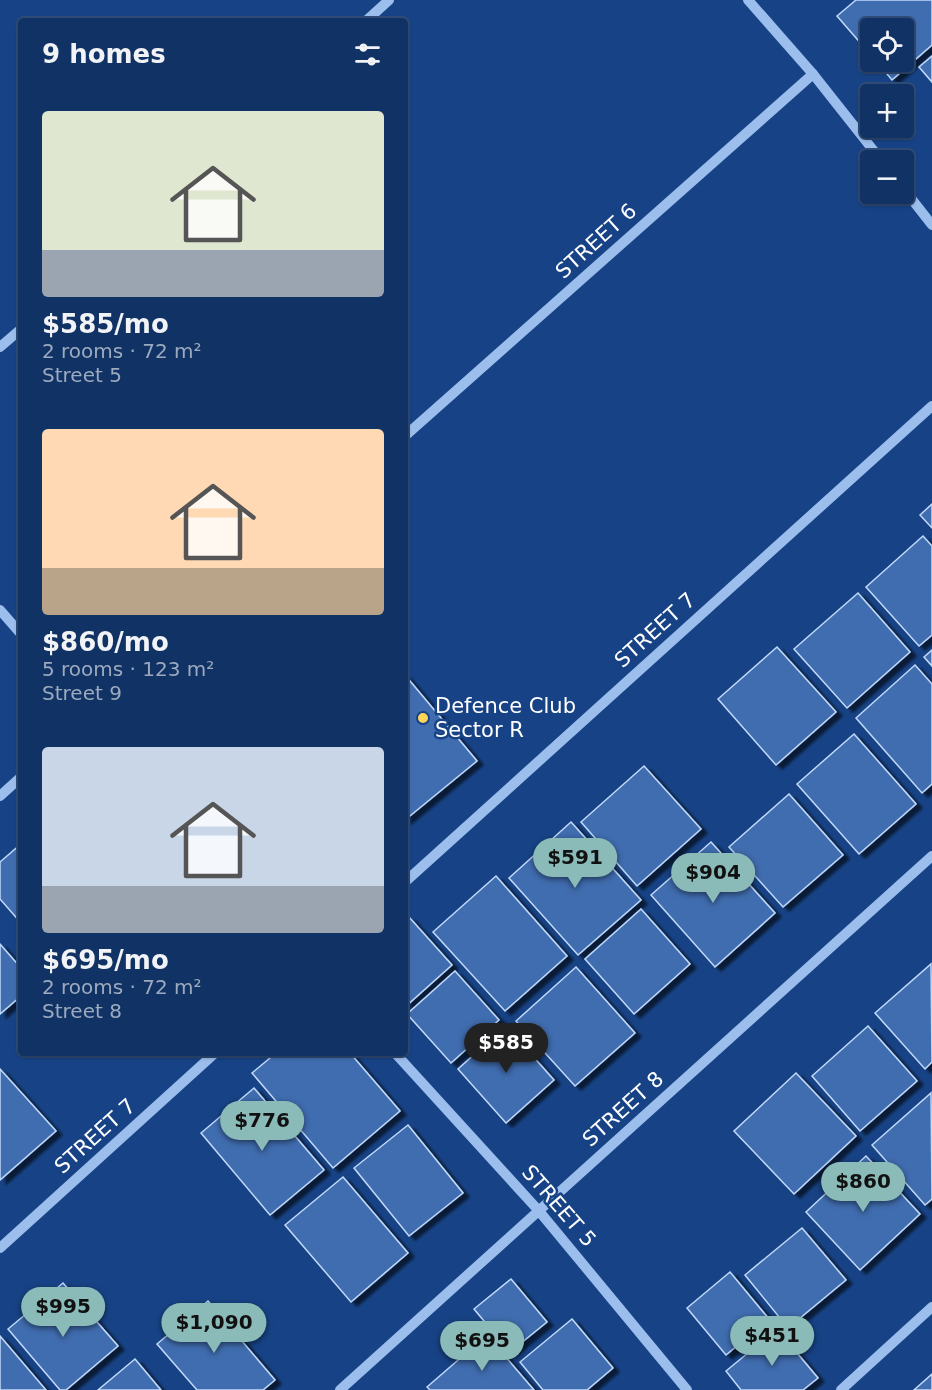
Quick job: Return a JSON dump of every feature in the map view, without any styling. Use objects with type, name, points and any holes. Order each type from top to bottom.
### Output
[{"type":"street","points":[[369,18],[389,0]]},
{"type":"street","points":[[748,0],[813,74],[873,150]]},
{"type":"street","name":"STREET 6","points":[[408,433],[813,74]]},
{"type":"street","points":[[914,203],[932,225]]},
{"type":"street","points":[[0,347],[18,332]]},
{"type":"street","name":"STREET 7","points":[[408,879],[932,406]]},
{"type":"street","points":[[0,610],[18,631]]},
{"type":"street","points":[[0,796],[18,780]]},
{"type":"street","name":"STREET 8","points":[[339,1390],[932,856]]},
{"type":"street","name":"STREET 7","points":[[0,1248],[212,1056]]},
{"type":"street","name":"STREET 5","points":[[398,1056],[539,1211],[687,1390]]},
{"type":"street","points":[[841,1390],[932,1307]]},
{"type":"building","points":[[856,0],[932,0],[932,45],[914,61],[914,18],[860,18],[860,42],[837,16]]},
{"type":"building","points":[[932,56],[932,82],[919,67]]},
{"type":"building","points":[[885,72],[901,72],[892,80]]},
{"type":"building","points":[[932,504],[932,528],[920,515]]},
{"type":"building","points":[[923,536],[932,546],[932,635],[919,646],[866,587]]},
{"type":"building","points":[[858,593],[910,652],[847,708],[794,649]]},
{"type":"building","points":[[777,647],[836,712],[776,765],[718,699]]},
{"type":"building","points":[[932,650],[932,666],[924,657]]},
{"type":"building","points":[[915,665],[932,684],[932,784],[922,793],[856,718]]},
{"type":"building","name":"Defence Club Sector R","points":[[408,679],[477,761],[408,818]]},
{"type":"building","points":[[854,734],[916,804],[859,854],[797,784]]},
{"type":"building","points":[[644,766],[701,829],[637,886],[581,822]]},
{"type":"building","points":[[789,794],[843,855],[783,907],[729,847]]},
{"type":"building","points":[[571,822],[641,900],[578,955],[509,878]]},
{"type":"building","points":[[711,842],[775,913],[715,967],[651,895]]},
{"type":"building","points":[[18,847],[18,920],[0,899],[0,862]]},
{"type":"building","points":[[496,876],[567,956],[505,1011],[433,932]]},
{"type":"building","points":[[641,909],[690,964],[634,1014],[585,959]]},
{"type":"building","points":[[408,918],[452,965],[408,1004]]},
{"type":"building","points":[[0,944],[18,965],[18,999],[0,1014]]},
{"type":"building","points":[[931,964],[932,1062],[925,1069],[875,1013]]},
{"type":"building","points":[[576,967],[635,1033],[575,1086],[516,1021]]},
{"type":"building","points":[[455,971],[499,1020],[451,1063],[408,1013]]},
{"type":"building","points":[[506,1026],[554,1080],[506,1123],[458,1069]]},
{"type":"building","points":[[868,1026],[917,1081],[860,1131],[812,1076]]},
{"type":"building","points":[[272,1056],[353,1056],[400,1111],[333,1168],[252,1073]]},
{"type":"building","points":[[0,1069],[56,1131],[0,1180]]},
{"type":"building","points":[[796,1073],[856,1136],[794,1194],[734,1131]]},
{"type":"building","points":[[254,1088],[324,1170],[270,1215],[201,1133]]},
{"type":"building","points":[[931,1093],[932,1199],[925,1205],[872,1145]]},
{"type":"building","points":[[408,1125],[463,1193],[409,1236],[354,1168]]},
{"type":"building","points":[[866,1156],[920,1214],[860,1270],[806,1212]]},
{"type":"building","points":[[343,1177],[408,1253],[351,1302],[285,1225]]},
{"type":"building","points":[[802,1228],[846,1280],[788,1328],[745,1275]]},
{"type":"building","points":[[730,1272],[769,1319],[726,1355],[687,1308]]},
{"type":"building","points":[[511,1279],[547,1322],[510,1352],[474,1309]]},
{"type":"building","points":[[63,1283],[118,1346],[66,1390],[60,1390],[8,1329]]},
{"type":"building","points":[[208,1301],[275,1380],[263,1390],[197,1390],[157,1344]]},
{"type":"building","points":[[572,1319],[613,1368],[587,1390],[543,1390],[520,1362]]},
{"type":"building","points":[[777,1329],[818,1378],[803,1390],[741,1390],[726,1371]]},
{"type":"building","points":[[487,1335],[534,1390],[430,1390],[427,1387]]},
{"type":"building","points":[[0,1336],[46,1390],[0,1390]]},
{"type":"building","points":[[135,1359],[161,1390],[98,1390]]},
{"type":"building","points":[[932,1374],[932,1390],[914,1390]]},
{"type":"place","name":"Defence Club Sector R","points":[[423,718]]}]
